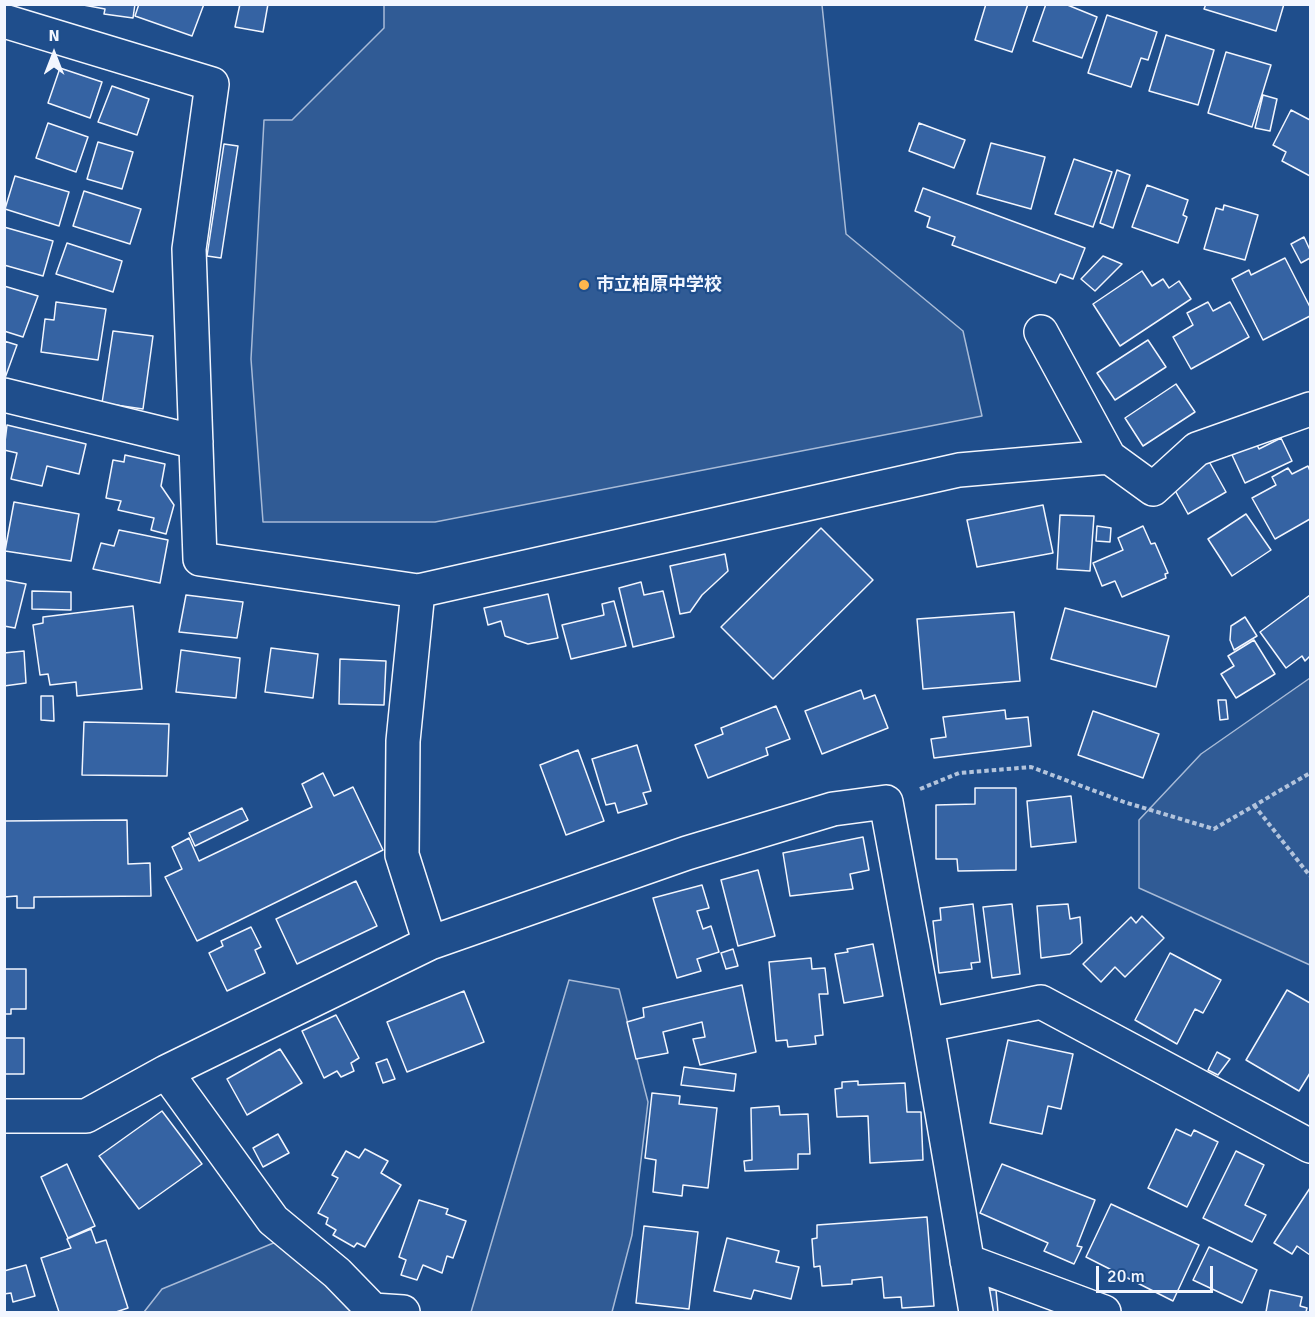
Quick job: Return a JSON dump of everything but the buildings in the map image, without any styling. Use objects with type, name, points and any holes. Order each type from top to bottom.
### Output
[{"type":"street","points":[[4,21],[212,84],[189,249],[200,559],[418,591],[959,470],[1109,456]]},
{"type":"street","points":[[1041,332],[1109,456],[1153,489],[1197,449],[1311,409]]},
{"type":"street","points":[[4,394],[196,441]]},
{"type":"street","points":[[418,591],[403,741],[402,855],[430,943]]},
{"type":"street","points":[[4,1116],[86,1116],[166,1072],[430,943],[687,854],[833,809],[886,802],[976,1312]]},
{"type":"street","points":[[927,1025],[1041,1002],[1311,1146]]},
{"type":"street","points":[[166,1072],[273,1220],[337,1273],[373,1310],[403,1312]]},
{"type":"street","points":[[968,1262],[1104,1312]]},
{"type":"path","points":[[886,802],[959,773],[1031,767],[1124,802],[1214,829],[1311,772]]},
{"type":"path","points":[[1254,805],[1311,876]]},
{"type":"shaded area","name":"市立柏原中学校","points":[[384,5],[822,5],[846,234],[963,331],[982,416],[435,522],[263,522],[251,359],[264,120],[292,120],[384,28]]},
{"type":"shaded area","points":[[1310,678],[1310,965],[1139,888],[1139,820],[1201,754]]},
{"type":"shaded area","points":[[569,980],[619,989],[648,1102],[632,1235],[612,1312],[471,1312]]},
{"type":"shaded area","points":[[288,1237],[362,1312],[144,1312],[162,1289]]},
{"type":"place","name":"市立柏原中学校","points":[[584,285]]}]
